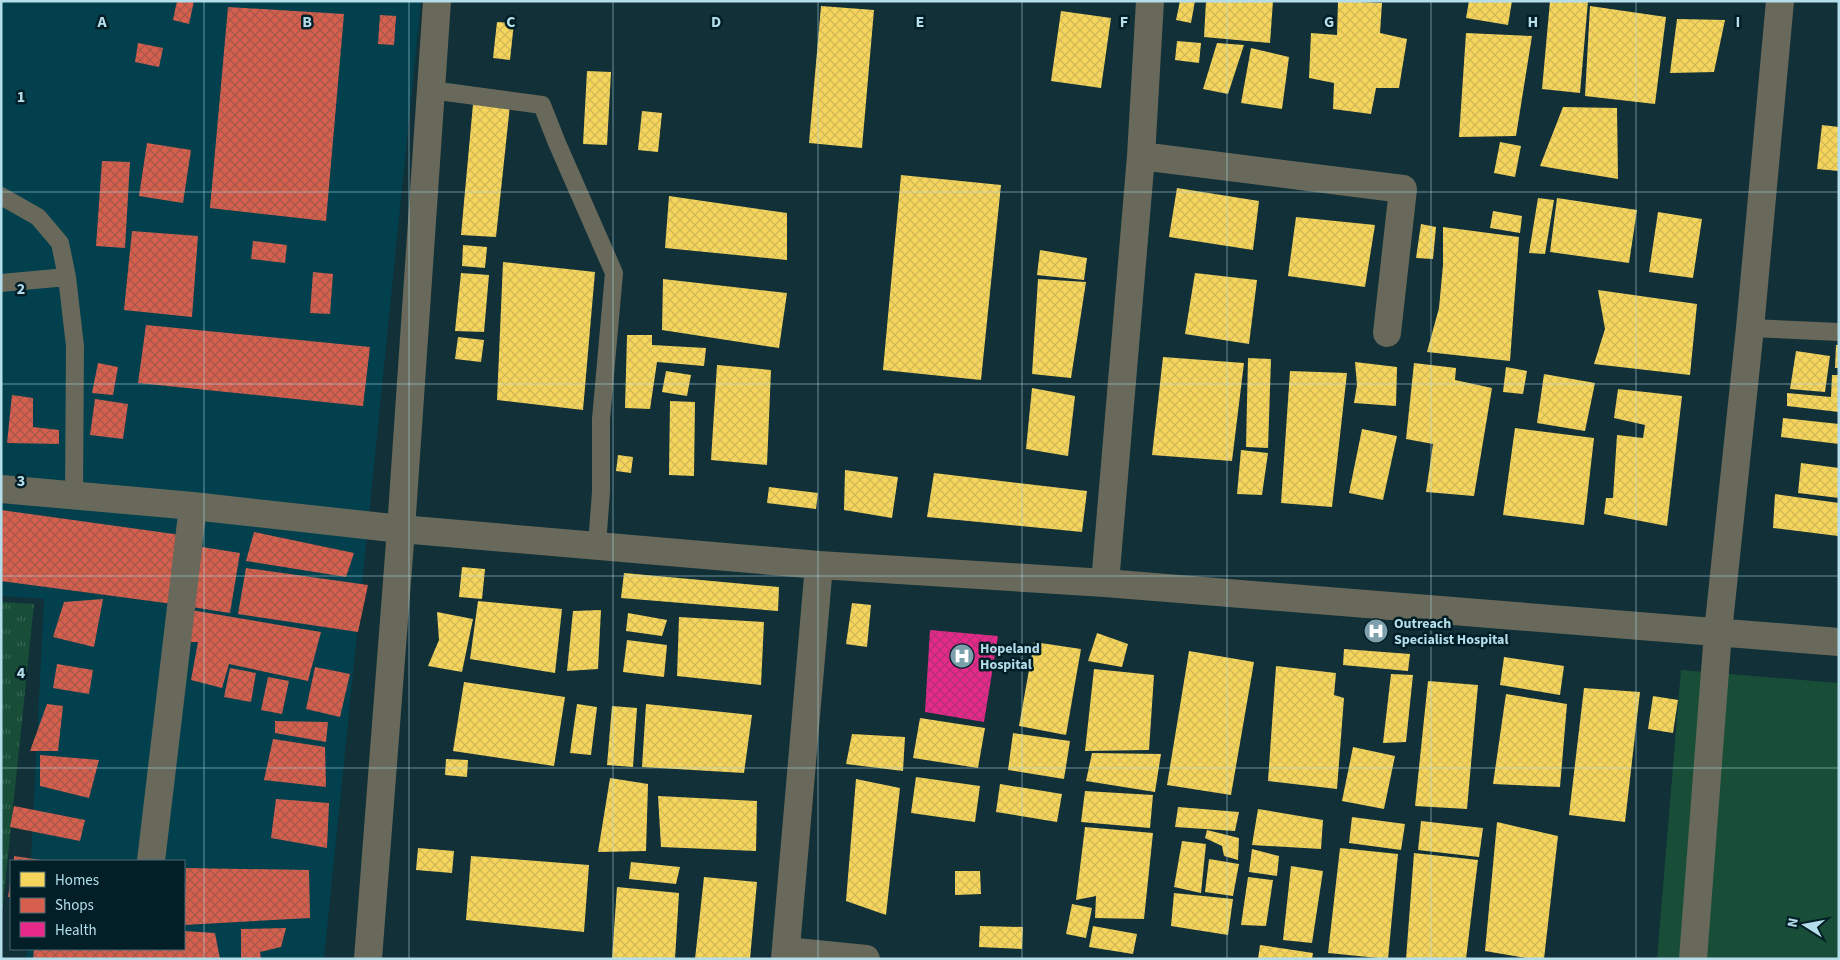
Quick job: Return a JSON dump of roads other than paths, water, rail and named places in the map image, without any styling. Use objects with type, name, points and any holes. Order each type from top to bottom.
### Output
[{"type":"street","points":[[368,959],[401,528],[438,1]]},
{"type":"street","points":[[1105,583],[1141,156],[1150,1]]},
{"type":"street","points":[[1693,959],[1718,632],[1750,328],[1780,1]]},
{"type":"street","points":[[1141,156],[1403,189],[1388,333]]},
{"type":"street","points":[[1,489],[193,506],[401,528],[819,565],[1105,583],[1839,642]]},
{"type":"street","points":[[151,860],[193,506]]},
{"type":"street","points":[[819,565],[785,955],[866,959]]},
{"type":"lane","points":[[431,90],[542,105],[614,273],[601,419],[601,492],[596,545]]},
{"type":"lane","points":[[1,196],[38,218],[60,243],[67,277],[75,346],[74,495]]},
{"type":"lane","points":[[1,283],[67,277]]},
{"type":"lane","points":[[1750,328],[1839,332]]},
{"type":"place","name":"Outreach Specialist Hospital","points":[[1376,631]]},
{"type":"place","name":"Hopeland Hospital","points":[[962,656]]}]
